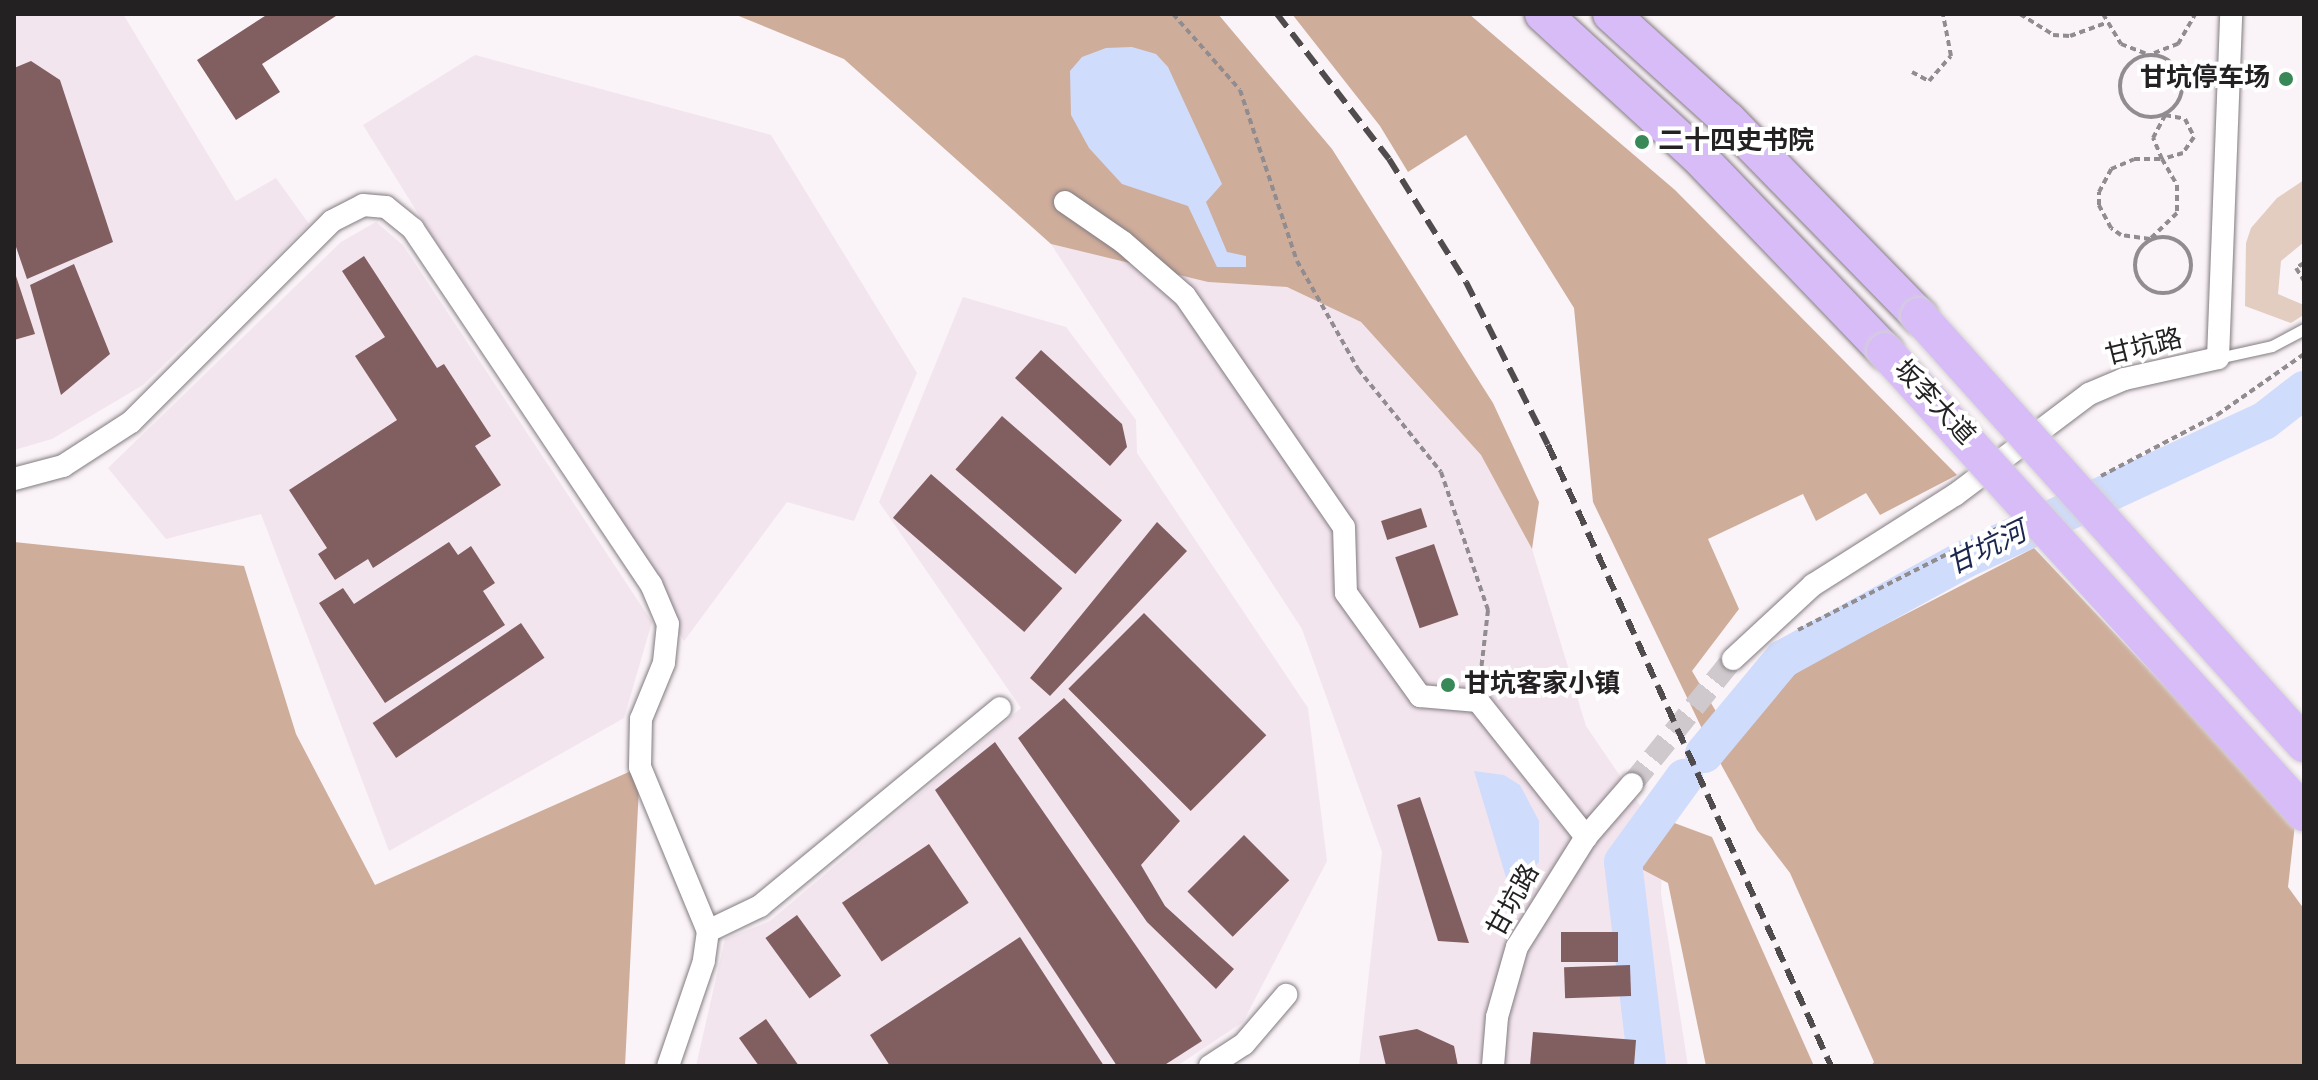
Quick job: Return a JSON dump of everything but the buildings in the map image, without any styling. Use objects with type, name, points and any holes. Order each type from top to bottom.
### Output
[{"type":"main road","name":"坂李大道","points":[[1543,14],[1697,155],[1885,351],[2304,813]]},
{"type":"main road","name":"坂李大道","points":[[1611,14],[1728,120],[1919,316],[2304,744]]},
{"type":"street","name":"甘坑路","points":[[1733,659],[1813,585],[1955,495],[2089,394],[2124,379],[2218,358],[2231,14]]},
{"type":"street","points":[[1065,202],[1123,242],[1185,296],[1344,527],[1346,593],[1420,696],[1478,701],[1586,837]]},
{"type":"street","points":[[14,479],[63,466],[131,422],[332,221],[363,205],[386,207],[413,229],[651,584],[668,624],[664,663],[641,719],[640,767],[708,931],[704,961],[668,1066]]},
{"type":"street","points":[[708,931],[760,906],[1000,708]]},
{"type":"street","name":"甘坑路","points":[[1493,1066],[1497,1017],[1517,947],[1586,837],[1632,784]]},
{"type":"street","points":[[1210,1066],[1244,1044],[1286,995]]},
{"type":"lane","points":[[2218,358],[2272,346],[2304,329]]},
{"type":"path","points":[[1173,14],[1240,90],[1297,261],[1358,369],[1441,472],[1488,610],[1478,701]]},
{"type":"path","points":[[1912,72],[1929,81],[1951,56],[1943,14]]},
{"type":"path","points":[[2020,14],[2053,35],[2070,36],[2106,22]]},
{"type":"path","points":[[2103,14],[2121,44],[2149,54],[2169,61],[2181,78],[2179,99],[2165,115],[2153,138],[2162,159],[2180,199],[2170,225],[2150,239],[2135,261],[2138,279],[2161,293],[2179,289],[2190,274],[2190,255],[2169,237],[2150,239],[2134,239],[2111,228],[2103,217],[2099,192],[2122,162],[2162,159],[2183,153],[2194,137],[2185,119],[2165,115],[2135,113],[2119,88],[2124,69],[2149,54],[2178,44],[2195,14]]},
{"type":"path","points":[[2304,263],[2296,268],[2304,281]]},
{"type":"shaded area","points":[[14,14],[123,14],[236,201],[276,178],[309,224],[143,385],[52,439],[14,450]]},
{"type":"shaded area","points":[[734,14],[1218,14],[1332,149],[1493,403],[1539,502],[1532,549],[1481,455],[1361,322],[1287,287],[1208,282],[1051,244],[844,59]]},
{"type":"shaded area","points":[[1292,14],[1469,14],[1675,190],[1957,475],[1880,515],[1866,493],[1816,521],[1803,494],[1708,539],[1739,609],[1692,671],[1730,735],[1776,681],[2034,548],[2295,824],[2288,887],[2304,909],[2304,1066],[1871,1066],[1874,1062],[1790,873],[1757,830],[1706,737],[1593,502],[1574,308],[1466,135],[1408,172],[1380,126]]},
{"type":"shaded area","points":[[475,55],[771,135],[917,373],[854,521],[787,502],[684,641],[363,125]]},
{"type":"shaded area","points":[[2304,180],[2304,242],[2281,261],[2278,294],[2304,305],[2302,316],[2291,323],[2245,306],[2246,243],[2251,228],[2277,198]]},
{"type":"shaded area","points":[[376,222],[403,245],[652,622],[624,718],[389,851],[261,514],[166,539],[108,468],[341,242]]},
{"type":"shaded area","name":"甘坑客家小镇","points":[[1051,244],[1208,282],[1287,287],[1361,322],[1481,455],[1532,549],[1586,726],[1663,839],[1661,894],[1688,1066],[1359,1066],[1382,852],[1302,629]]},
{"type":"shaded area","points":[[963,297],[1066,327],[1136,420],[1137,453],[1308,708],[1327,861],[1243,1022],[1177,1066],[696,1066],[725,939],[770,921],[1021,708],[879,502]]},
{"type":"shaded area","points":[[14,542],[244,566],[296,734],[375,885],[640,767],[625,1066],[14,1066]]},
{"type":"shaded area","points":[[1669,821],[1712,837],[1814,1066],[1706,1066],[1668,883],[1632,864],[1647,837]]},
{"type":"water","points":[[1132,47],[1156,54],[1168,67],[1222,184],[1206,202],[1227,252],[1246,256],[1246,267],[1217,267],[1188,206],[1122,184],[1089,148],[1071,115],[1070,71],[1082,57],[1106,48]]},
{"type":"water","points":[[1474,771],[1504,775],[1520,785],[1539,821],[1539,862],[1511,894]]},
{"type":"waterway","name":"甘坑河","points":[[1704,754],[1783,659],[1965,559],[2264,421],[2304,390]]},
{"type":"waterway","name":"甘坑河","points":[[1647,1066],[1623,862],[1684,778]]},
{"type":"tunnel","points":[[1632,784],[1733,659]]},
{"type":"railway","points":[[1277,14],[1389,159],[1466,282],[1548,445],[1831,1066]]},
{"type":"place","name":"甘坑停车场","points":[[2286,79]]},
{"type":"place","name":"二十四史书院","points":[[1642,142]]},
{"type":"place","name":"甘坑客家小镇","points":[[1448,685]]}]
